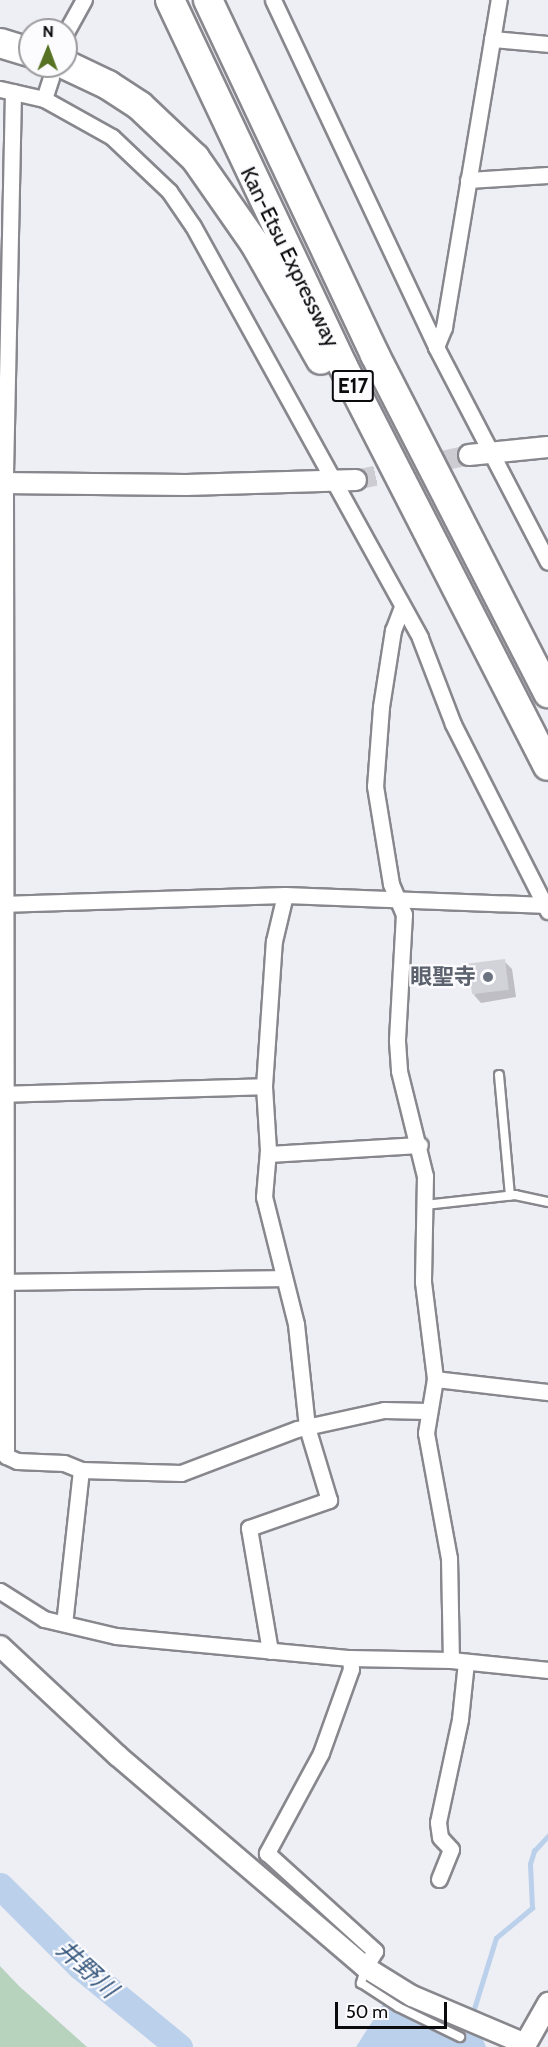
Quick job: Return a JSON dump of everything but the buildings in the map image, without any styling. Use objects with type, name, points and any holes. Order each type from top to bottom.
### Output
[{"type":"highway","name":"Kan-Etsu Expressway","points":[[170,0],[268,210],[430,541],[548,766]]},
{"type":"highway","name":"Kan-Etsu Expressway","points":[[208,0],[375,354],[548,693]]},
{"type":"highway","points":[[221,0],[335,251],[375,354]]},
{"type":"highway","points":[[0,43],[18,48]]},
{"type":"highway","points":[[78,77],[108,85],[140,106],[170,131],[220,190],[430,541]]},
{"type":"main road","points":[[526,2046],[548,2003]]},
{"type":"street","points":[[74,18],[84,0]]},
{"type":"street","points":[[273,0],[436,347],[548,562]]},
{"type":"street","points":[[436,347],[444,327],[499,0]]},
{"type":"street","points":[[492,39],[548,44]]},
{"type":"street","points":[[44,99],[54,78]]},
{"type":"street","points":[[429,1411],[384,1410],[307,1427],[181,1473],[81,1470],[64,1463],[17,1461],[6,1456],[3,1282],[3,483],[6,90],[44,99],[112,137],[169,191],[193,226],[332,483],[420,638],[453,724],[547,907]]},
{"type":"street","points":[[468,180],[548,175]]},
{"type":"street","points":[[469,454],[548,447]]},
{"type":"street","points":[[3,483],[332,483],[356,480]]},
{"type":"street","points":[[402,607],[393,630],[381,707],[375,786],[391,885],[404,914],[397,1041],[399,1071],[420,1145],[425,1205],[423,1281],[435,1379],[426,1433],[449,1558],[458,1661],[460,1719],[438,1822],[440,1837],[451,1849],[439,1879]]},
{"type":"street","points":[[3,904],[285,895],[397,898],[547,907]]},
{"type":"street","points":[[270,1651],[249,1528],[329,1500],[307,1427],[296,1324],[264,1197],[268,1154],[264,1086],[274,941],[285,895]]},
{"type":"street","points":[[4,1094],[264,1086]]},
{"type":"street","points":[[268,1154],[420,1145]]},
{"type":"street","points":[[3,1282],[283,1278]]},
{"type":"street","points":[[435,1379],[548,1392]]},
{"type":"street","points":[[64,1623],[81,1470]]},
{"type":"street","points":[[0,1591],[44,1619],[116,1636],[350,1658],[458,1661],[548,1670]]},
{"type":"street","points":[[0,1646],[118,1756],[365,1967],[412,1996],[526,2046]]},
{"type":"street","points":[[350,1658],[351,1669],[321,1753],[267,1853],[375,1951],[365,1967]]},
{"type":"lane","points":[[499,1075],[510,1196]]},
{"type":"lane","points":[[425,1205],[510,1196],[548,1203]]},
{"type":"lane","points":[[365,1967],[361,1983],[398,2007],[460,2037]]},
{"type":"green space","points":[[0,1966],[19,1986],[87,2047],[0,2047]]},
{"type":"water","points":[[389,1995],[462,2032],[482,2037],[486,2047],[356,2047]]},
{"type":"waterway","points":[[474,2009],[496,1938],[532,1908],[530,1864],[534,1851],[548,1836]]},
{"type":"waterway","name":"井野川","points":[[0,1886],[80,1966],[179,2047]]},
{"type":"tunnel","points":[[356,480],[469,455]]},
{"type":"place","name":"眼聖寺","points":[[488,977]]}]
